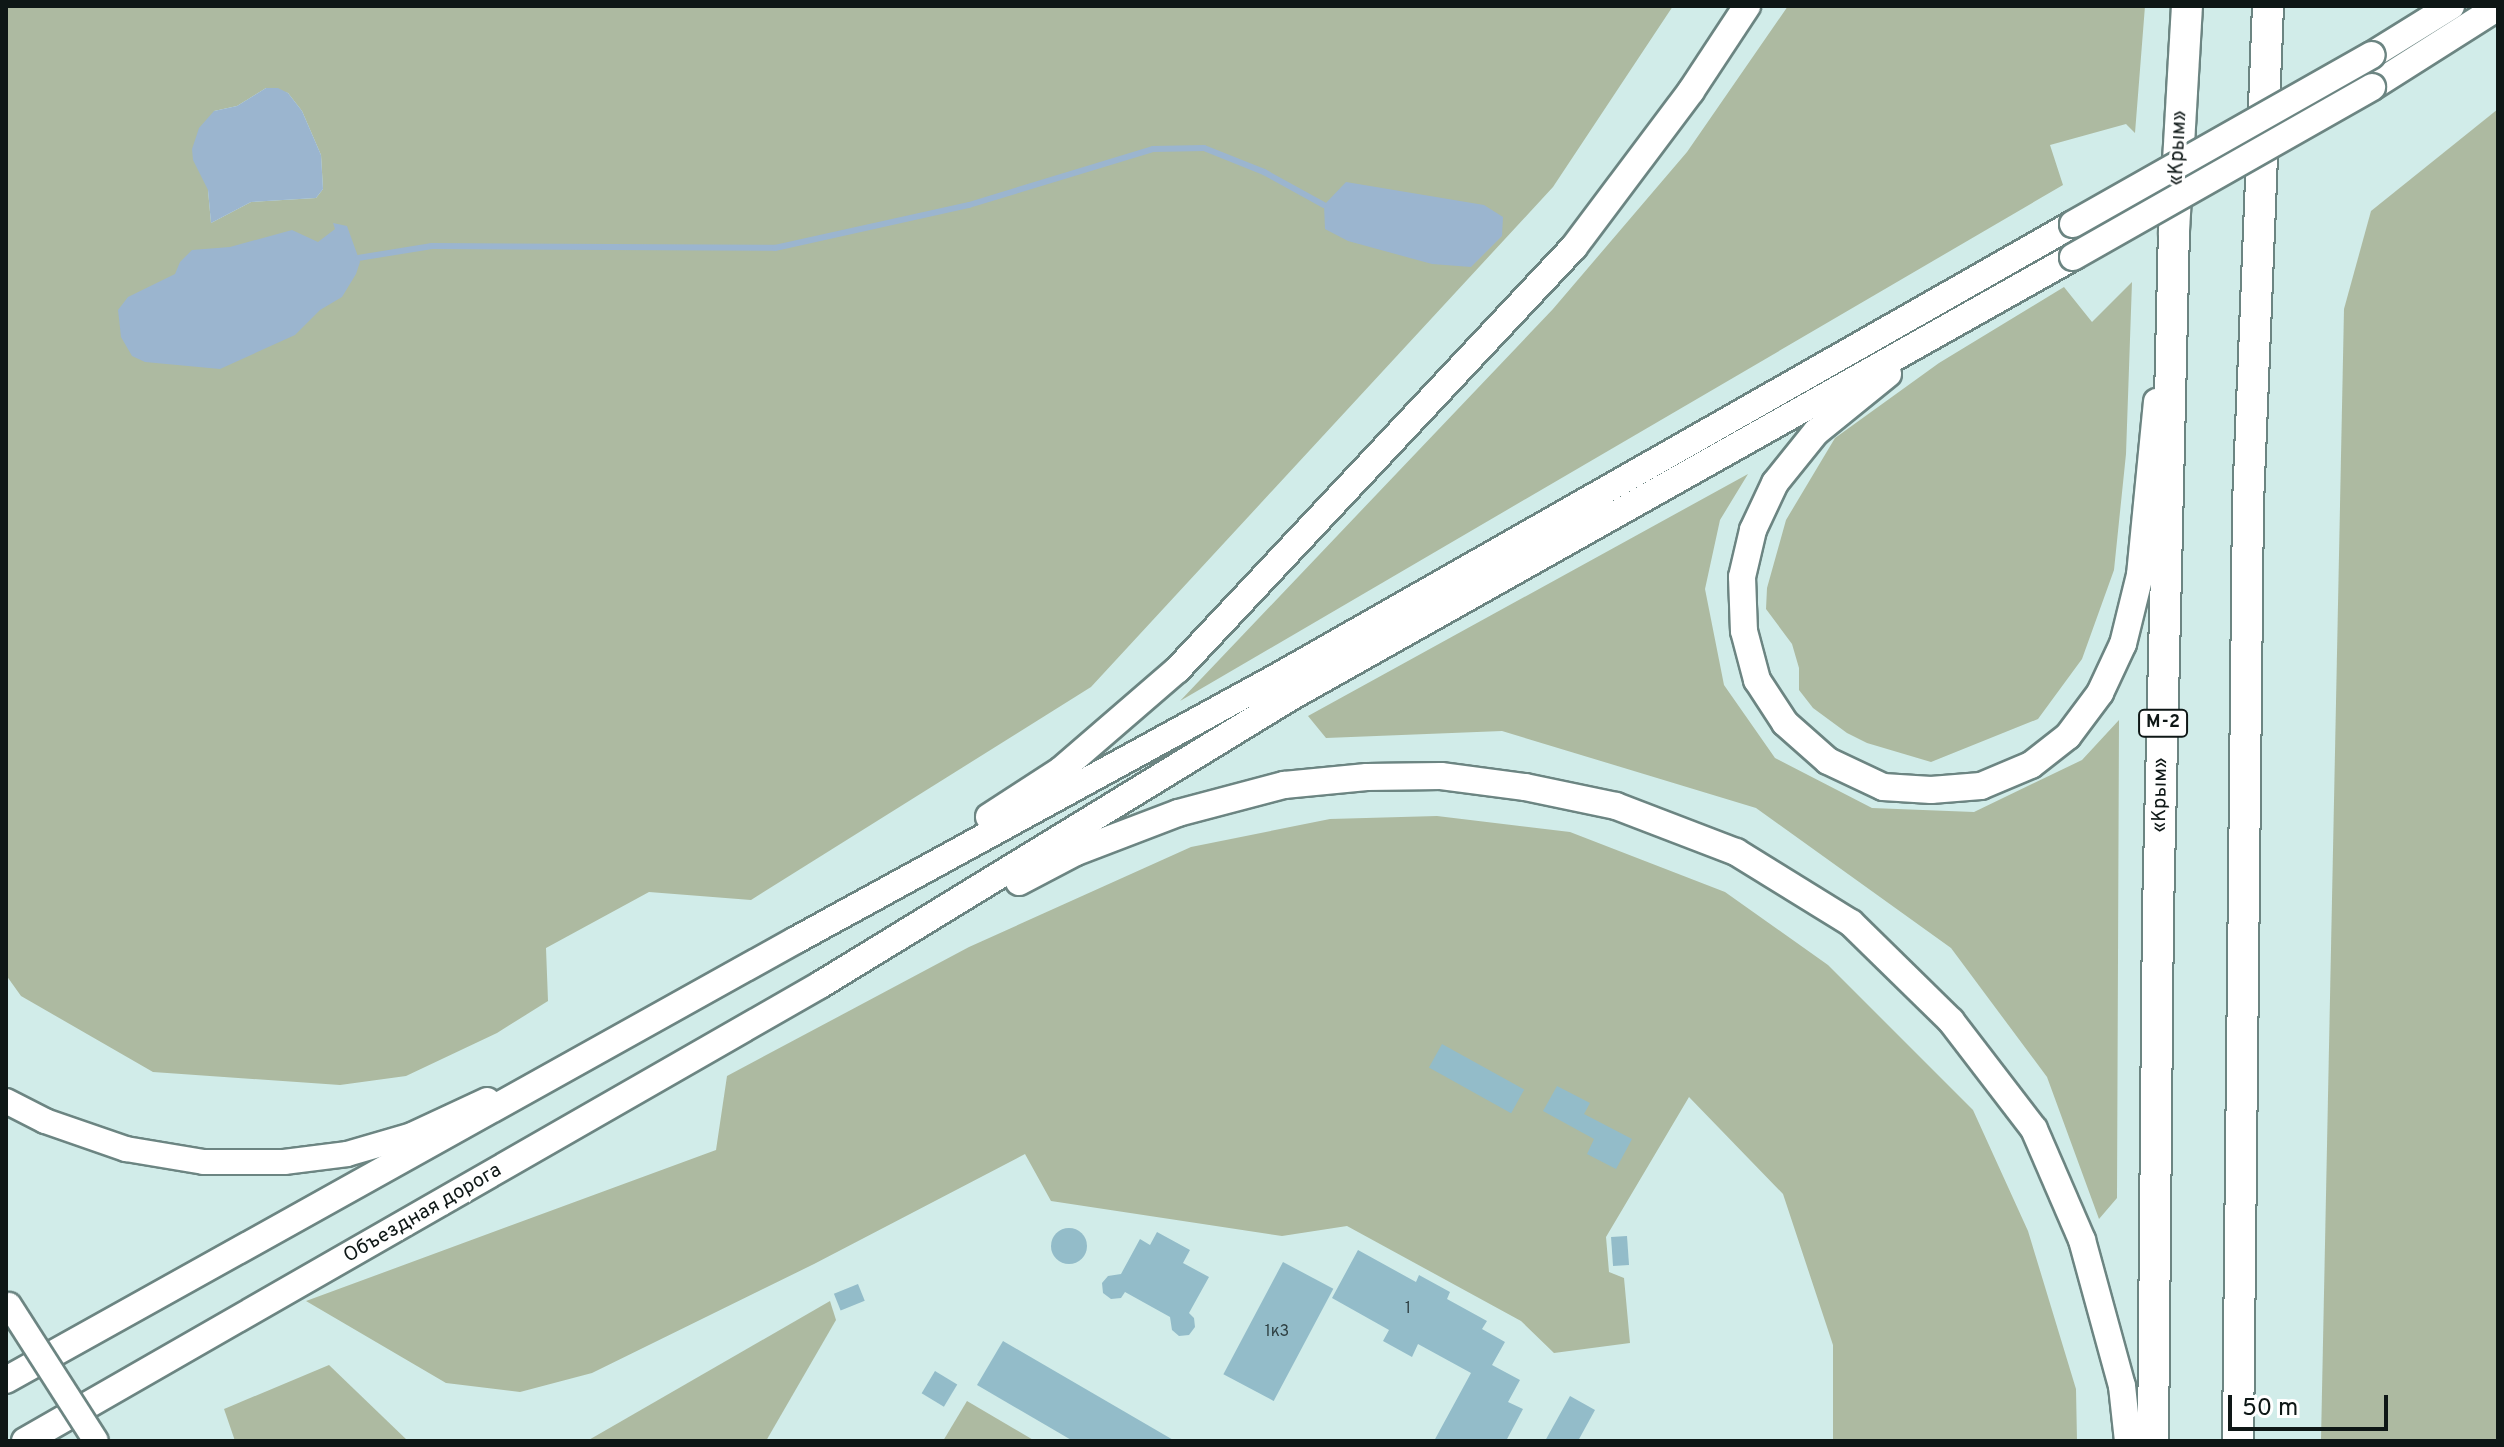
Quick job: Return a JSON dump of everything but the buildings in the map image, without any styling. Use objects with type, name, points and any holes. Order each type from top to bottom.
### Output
[{"type":"highway","name":"«Крым»","points":[[2153,1441],[2158,913],[2174,231],[2187,6]]},
{"type":"highway","points":[[2238,1441],[2248,504],[2262,92],[2271,6]]},
{"type":"main road","points":[[796,940],[1061,770],[1177,670],[1574,247],[1691,91],[1747,6]]},
{"type":"main road","points":[[6,1380],[796,940],[1277,677],[2372,55],[2451,6]]},
{"type":"main road","points":[[820,985],[1289,698],[2372,87],[2498,7]]},
{"type":"main road","points":[[1951,325],[1816,432],[1775,483],[1753,530],[1742,577],[1744,631],[1757,680],[1785,723],[1828,761],[1883,787],[1931,790],[1981,786],[2031,765],[2068,736],[2100,693],[2123,644],[2140,575],[2174,231]]},
{"type":"main road","points":[[820,985],[1076,852],[1178,813],[1284,785],[1367,777],[1441,776],[1525,787],[1616,806],[1736,852],[1851,923],[1951,1021],[2034,1129],[2082,1240],[2122,1386],[2128,1441]]},
{"type":"main road","name":"Объездная дорога","points":[[25,1441],[820,985]]},
{"type":"main road","points":[[6,1101],[45,1121],[126,1149],[204,1162],[284,1162],[347,1154],[412,1135],[606,1046]]},
{"type":"main road","points":[[8,1302],[96,1441]]},
{"type":"green space","points":[[6,6],[1673,6],[1553,187],[1091,687],[751,900],[649,892],[546,948],[548,1001],[497,1033],[406,1076],[340,1085],[153,1072],[21,996],[6,975]],"holes":[[[266,88],[288,93],[302,111],[321,155],[323,189],[316,198],[251,202],[211,223],[208,190],[214,111],[237,106]]]},
{"type":"green space","points":[[1788,6],[2145,6],[2135,133],[2126,124],[2050,145],[2063,185],[1180,701],[1553,309],[1687,152]]},
{"type":"green space","points":[[2498,109],[2498,1441],[2321,1441],[2344,309],[2371,211]]},
{"type":"green space","points":[[2132,282],[2126,454],[2114,570],[2082,659],[2038,719],[1931,762],[1867,743],[1847,733],[1813,708],[1799,690],[1799,668],[1792,644],[1766,609],[1767,588],[1786,520],[1835,438],[1939,363],[2064,287],[2092,322]]},
{"type":"green space","points":[[1748,474],[1720,520],[1705,589],[1724,685],[1775,758],[1872,808],[1974,812],[2082,760],[2119,720],[2117,1198],[2099,1219],[2047,1077],[1951,948],[1756,808],[1502,731],[1326,738],[1308,716]]},
{"type":"green space","points":[[1437,816],[1570,832],[1725,892],[1828,965],[1973,1110],[2028,1231],[2076,1389],[2077,1441],[1833,1441],[1833,1345],[1783,1194],[1689,1097],[1606,1237],[1609,1272],[1624,1278],[1630,1343],[1554,1353],[1521,1321],[1347,1226],[1282,1236],[1051,1201],[1025,1154],[814,1264],[592,1373],[520,1392],[446,1383],[306,1301],[716,1150],[727,1076],[969,947],[1191,847],[1330,819]]},
{"type":"green space","points":[[830,1301],[836,1320],[766,1441],[587,1441]]},
{"type":"green space","points":[[329,1365],[408,1441],[235,1441],[224,1409]]},
{"type":"green space","points":[[967,1401],[1035,1441],[943,1441]]},
{"type":"water","points":[[266,88],[278,88],[288,93],[302,111],[321,155],[323,189],[316,198],[251,202],[211,223],[208,190],[193,160],[192,149],[199,128],[214,111],[237,106]]},
{"type":"water","points":[[1346,182],[1484,205],[1503,217],[1502,236],[1471,267],[1432,264],[1348,241],[1325,229],[1324,205]]},
{"type":"water","points":[[333,223],[347,226],[360,262],[356,274],[342,297],[320,310],[295,335],[220,369],[145,362],[132,356],[121,337],[118,310],[128,297],[175,274],[180,262],[192,250],[230,247],[292,230],[318,242],[335,229]]},
{"type":"waterway","points":[[358,258],[432,246],[775,248],[969,205],[1153,149],[1204,148],[1264,172],[1324,205]]}]
